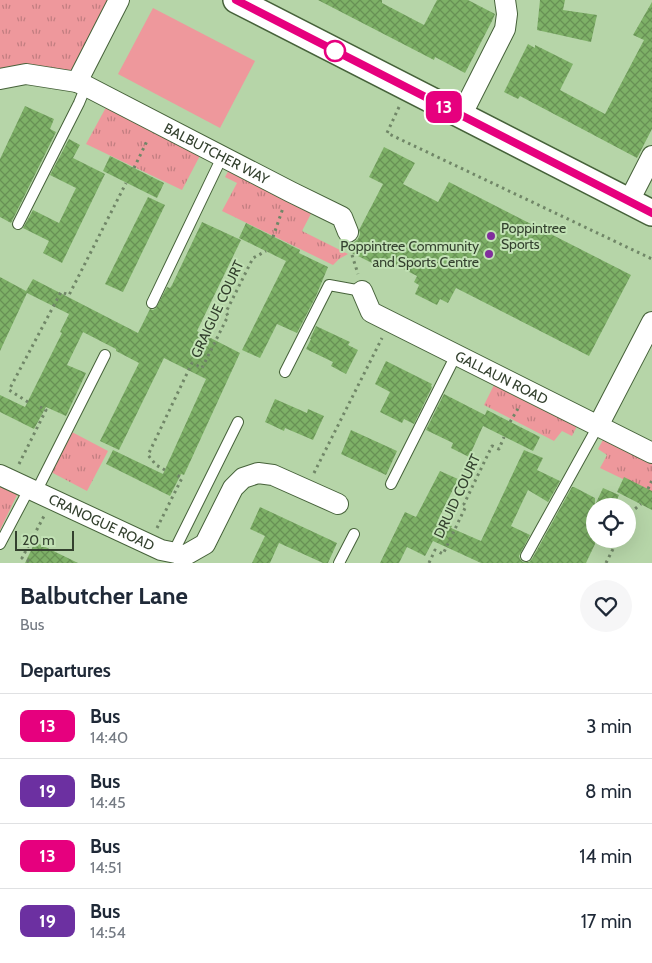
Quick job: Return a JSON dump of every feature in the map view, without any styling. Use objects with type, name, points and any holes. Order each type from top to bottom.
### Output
[{"type":"street","points":[[82,84],[119,0]]},
{"type":"street","points":[[461,116],[505,29],[507,14],[504,0]]},
{"type":"street","points":[[252,4],[461,116],[652,213]]},
{"type":"street","name":"BALBUTCHER WAY","points":[[0,79],[26,74],[82,84],[222,157],[342,216],[348,232]]},
{"type":"street","points":[[629,201],[652,156]]},
{"type":"street","name":"GALLAUN ROAD","points":[[362,290],[371,312],[652,453]]},
{"type":"street","points":[[598,426],[652,322]]},
{"type":"street","points":[[161,551],[184,556],[205,544],[233,488],[243,478],[258,473],[273,475],[338,504]]},
{"type":"street","name":"CRANOGUE ROAD","points":[[26,487],[161,551]]},
{"type":"lane","points":[[18,224],[79,103],[82,84]]},
{"type":"lane","points":[[152,303],[222,157]]},
{"type":"lane","points":[[285,372],[329,285],[362,290]]},
{"type":"lane","points":[[0,544],[26,487],[105,354]]},
{"type":"lane","points":[[391,484],[456,355]]},
{"type":"lane","points":[[161,551],[177,545],[238,422]]},
{"type":"lane","points":[[526,556],[598,426]]},
{"type":"lane","points":[[339,563],[354,534]]},
{"type":"path","points":[[400,104],[387,133],[652,259]]},
{"type":"path","points":[[134,168],[156,123]]},
{"type":"path","points":[[28,402],[10,390],[60,292],[69,295],[126,183]]},
{"type":"path","points":[[273,236],[291,192]]},
{"type":"path","name":"GRAIGUE COURT","points":[[165,470],[156,465],[148,455],[192,363],[202,368],[228,316],[226,312],[254,258],[266,251]]},
{"type":"path","points":[[306,490],[390,322]]},
{"type":"path","points":[[29,561],[22,558],[26,487],[46,410],[40,407]]},
{"type":"path","name":"DRUID COURT","points":[[429,563],[435,550],[443,554],[466,506],[464,504],[492,446],[499,450],[504,437]]},
{"type":"path","points":[[161,551],[182,478],[177,475]]},
{"type":"path","points":[[648,489],[652,480]]},
{"type":"path","points":[[636,508],[640,504]]},
{"type":"path","points":[[606,563],[614,548]]},
{"type":"green space","points":[[0,0],[119,0],[77,82],[0,79]]},
{"type":"green space","points":[[153,8],[255,61],[220,128],[118,74]]},
{"type":"green space","points":[[110,100],[204,148],[182,190],[86,144]]},
{"type":"green space","points":[[231,166],[314,208],[302,231],[348,254],[333,265],[222,211],[237,183],[225,177]]},
{"type":"green space","points":[[495,383],[578,424],[572,436],[562,431],[554,441],[484,405]]},
{"type":"green space","points":[[72,432],[108,451],[87,491],[51,472]]},
{"type":"green space","points":[[605,436],[652,460],[652,493],[600,468],[607,455],[598,449]]},
{"type":"green space","points":[[0,484],[18,493],[0,530]]},
{"type":"building","points":[[318,0],[382,0],[382,3],[424,25],[437,0],[468,0],[495,14],[465,73],[435,57],[434,60]]},
{"type":"building","points":[[540,0],[565,0],[563,10],[597,15],[591,42],[537,30]]},
{"type":"building","points":[[652,2],[652,129],[637,158],[520,96],[518,99],[504,92],[528,44],[535,48],[535,45],[573,64],[560,90],[605,114],[644,40],[633,35]]},
{"type":"building","points":[[25,106],[54,119],[50,129],[56,132],[11,223],[0,217],[0,159]]},
{"type":"building","points":[[69,139],[80,145],[73,158],[105,174],[62,263],[43,253],[49,241],[23,228],[33,210],[59,223],[76,188],[50,175]]},
{"type":"building","name":"Poppintree Community and Sports Centre","points":[[384,147],[415,163],[403,184],[438,202],[449,182],[631,275],[589,356],[456,288],[448,303],[440,299],[437,305],[415,294],[419,285],[414,282],[417,276],[384,259],[380,267],[348,251],[358,239],[359,230],[383,184],[369,177]]},
{"type":"building","points":[[110,156],[164,183],[157,198],[103,171]]},
{"type":"building","points":[[148,197],[165,205],[123,292],[105,284]]},
{"type":"building","points":[[202,222],[241,240],[197,331],[240,353],[184,475],[181,474],[170,496],[106,464],[113,450],[163,474],[206,379],[164,358],[119,450],[100,441],[139,363],[83,332],[67,365],[86,373],[66,416],[46,407],[34,429],[0,412],[0,395],[25,407],[62,333],[60,332],[69,314],[27,293],[0,351],[0,277],[26,291],[33,279],[138,333],[150,309],[156,308],[167,287],[170,288],[172,285]]},
{"type":"building","points":[[246,223],[300,250],[299,253],[328,267],[297,333],[277,324],[260,358],[242,350],[286,261],[239,238]]},
{"type":"building","points":[[316,326],[350,342],[348,345],[358,350],[346,374],[331,366],[333,362],[306,349]]},
{"type":"building","points":[[386,361],[432,384],[414,424],[404,419],[402,423],[380,412],[390,392],[375,384]]},
{"type":"building","points":[[444,394],[485,415],[487,410],[540,437],[533,451],[483,426],[469,457],[451,448],[453,443],[426,430]]},
{"type":"building","points":[[275,399],[307,413],[308,409],[324,416],[313,440],[285,428],[284,431],[265,422]]},
{"type":"building","points":[[351,430],[397,451],[386,475],[341,454]]},
{"type":"building","points":[[524,450],[543,458],[537,470],[560,481],[548,502],[528,490],[511,526],[530,535],[519,556],[523,562],[529,562],[532,559],[572,487],[595,498],[586,498],[586,548],[593,548],[586,563],[481,563],[433,541],[425,556],[407,547],[399,563],[380,563],[405,512],[416,517],[440,471],[458,479],[438,520],[481,541]]},
{"type":"building","points":[[624,477],[652,491],[652,510],[636,502],[636,498],[629,498],[617,492]]},
{"type":"building","points":[[603,488],[619,495],[618,498],[598,498]]},
{"type":"building","points":[[260,507],[337,543],[328,563],[323,563],[279,543],[270,563],[252,563],[265,536],[250,529]]},
{"type":"building","points":[[35,542],[78,563],[25,563]]},
{"type":"bus line","name":"13","points":[[236,0],[652,213]]},
{"type":"place","name":"Poppintree Sports","points":[[491,236]]},
{"type":"place","name":"Poppintree Community and Sports Centre","points":[[489,254]]}]
